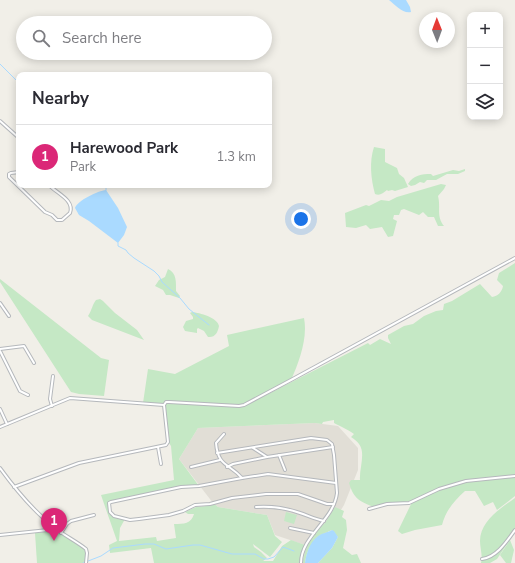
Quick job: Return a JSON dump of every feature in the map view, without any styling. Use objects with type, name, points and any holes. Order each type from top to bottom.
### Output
[{"type":"street","points":[[0,121],[16,135]]},
{"type":"street","points":[[16,172],[11,173],[9,176],[16,183]]},
{"type":"street","points":[[21,188],[45,212],[52,215],[57,220],[60,220],[70,213],[71,207],[68,201],[53,188]]},
{"type":"street","points":[[0,428],[73,398],[164,405],[166,402],[169,402],[244,405],[515,258]]},
{"type":"street","points":[[0,304],[9,316]]},
{"type":"street","points":[[28,395],[21,392],[19,389],[0,350],[24,346],[34,362]]},
{"type":"street","points":[[52,406],[50,399],[53,376]]},
{"type":"street","points":[[14,487],[79,463],[166,445],[168,442],[164,405]]},
{"type":"street","points":[[0,409],[7,424]]},
{"type":"street","points":[[224,434],[216,442],[217,453],[220,460],[242,478]]},
{"type":"street","points":[[217,453],[311,438],[328,441],[332,444],[337,493],[330,512],[314,532],[303,552],[301,563]]},
{"type":"street","points":[[158,447],[161,464]]},
{"type":"street","points":[[227,466],[267,457],[333,447]]},
{"type":"street","points":[[253,448],[267,457]]},
{"type":"street","points":[[280,455],[285,470]]},
{"type":"street","points":[[191,467],[220,460]]},
{"type":"street","points":[[0,468],[25,501],[54,528],[86,549],[86,563]]},
{"type":"street","points":[[1,476],[4,473]]},
{"type":"street","points":[[334,504],[327,504],[298,494],[259,494],[238,497],[210,504],[195,505],[183,511],[169,515],[130,520],[114,516],[109,508],[109,504],[111,502],[181,487],[200,486],[268,474],[336,484]]},
{"type":"street","points":[[369,509],[387,504],[409,503],[438,488],[466,481],[515,476]]},
{"type":"street","points":[[327,504],[330,512]]},
{"type":"street","points":[[256,507],[283,508],[324,521]]},
{"type":"street","points":[[61,533],[71,521],[94,515]]},
{"type":"street","points":[[0,535],[48,530],[54,528]]},
{"type":"street","points":[[290,528],[314,532]]},
{"type":"street","points":[[482,559],[489,557],[499,550],[515,530]]},
{"type":"shaded area","points":[[315,423],[338,426],[358,448],[358,470],[344,505],[317,549],[275,535],[267,515],[218,507],[213,503],[179,459],[198,428]]},
{"type":"green space","points":[[374,147],[385,149],[385,162],[397,168],[399,174],[404,178],[408,187],[395,191],[387,190],[377,195],[375,194],[371,170],[371,159]]},
{"type":"green space","points":[[465,169],[465,171],[458,174],[447,174],[436,180],[427,180],[424,183],[420,182],[411,186],[408,184],[412,179],[421,175],[431,174],[433,176],[453,170],[459,171]]},
{"type":"green space","points":[[441,184],[446,185],[438,196],[439,215],[444,226],[438,226],[434,217],[428,217],[423,212],[419,215],[404,209],[401,210],[399,215],[394,215],[393,219],[397,221],[393,236],[388,237],[382,227],[370,229],[366,225],[356,228],[346,227],[345,213],[366,205],[369,206],[381,200],[389,201],[397,197]]},
{"type":"green space","points":[[515,263],[515,496],[497,510],[493,502],[484,506],[475,491],[465,491],[451,506],[442,525],[402,534],[398,531],[413,500],[374,507],[364,503],[355,496],[349,483],[351,480],[360,480],[362,456],[361,448],[351,437],[354,434],[334,423],[334,420],[323,422],[322,424],[315,423],[198,428],[179,459],[199,486],[181,487],[109,503],[109,508],[114,516],[125,519],[120,528],[119,541],[156,537],[157,541],[176,538],[174,524],[189,522],[194,514],[188,514],[185,512],[196,507],[207,506],[206,504],[213,503],[218,507],[267,515],[275,536],[282,542],[270,557],[253,544],[254,547],[267,558],[263,561],[273,561],[282,546],[291,540],[305,545],[302,551],[300,563],[154,563],[151,548],[110,553],[109,545],[117,541],[101,495],[174,480],[165,405],[167,403],[243,407],[368,343],[370,345],[380,339],[391,344],[388,335],[404,326],[413,324],[424,316],[443,310],[444,304],[452,301],[480,284],[492,297],[498,295],[503,286],[497,280],[499,273]]},
{"type":"green space","points":[[168,269],[173,273],[176,282],[176,291],[180,296],[179,298],[166,295],[163,290],[155,286],[159,280],[165,277]]},
{"type":"green space","points":[[0,279],[101,358],[109,360],[104,396],[71,392],[0,282]]},
{"type":"green space","points":[[100,299],[137,330],[144,340],[92,320],[88,316],[96,300]]},
{"type":"green space","points":[[190,313],[204,314],[218,323],[218,330],[213,337],[208,337],[204,331],[198,328],[197,333],[185,331],[183,327],[186,321],[193,319]]},
{"type":"green space","points":[[304,318],[304,342],[300,358],[291,380],[240,406],[166,402],[164,405],[143,403],[148,369],[175,374],[229,346],[227,335]]},
{"type":"green space","points":[[515,498],[515,532],[497,559],[490,563],[481,563],[481,534],[487,521]]},
{"type":"green space","points":[[335,507],[344,511],[342,517],[346,520],[347,530],[343,548],[352,555],[357,554],[361,563],[318,563],[332,548],[338,537],[332,530],[320,535],[314,540],[306,556],[305,563],[302,563],[309,541],[325,523]]},
{"type":"green space","points":[[286,512],[297,515],[294,524],[284,521]]},
{"type":"green space","points":[[56,531],[84,548],[86,554],[85,563],[37,563],[35,533]]},
{"type":"green space","points":[[510,540],[514,550],[511,563],[506,563],[500,555]]},
{"type":"water","points":[[389,0],[406,0],[411,12],[405,12],[396,7]]},
{"type":"water","points":[[106,190],[118,208],[127,227],[124,235],[118,243],[79,215],[75,208],[80,202],[89,196]]},
{"type":"water","points":[[332,530],[338,537],[332,548],[318,563],[305,563],[306,556],[312,542],[320,535]]},
{"type":"waterway","points":[[0,64],[16,80]]},
{"type":"waterway","points":[[118,243],[118,246],[126,250],[134,258],[154,271],[162,282],[180,298],[189,309],[209,325]]},
{"type":"waterway","points":[[83,563],[101,556],[113,548],[145,544],[154,544],[166,549],[200,545],[232,554],[255,554],[264,559],[274,557],[283,547],[294,551]]},
{"type":"place","name":"Harewood Park","points":[[54,541]]}]
